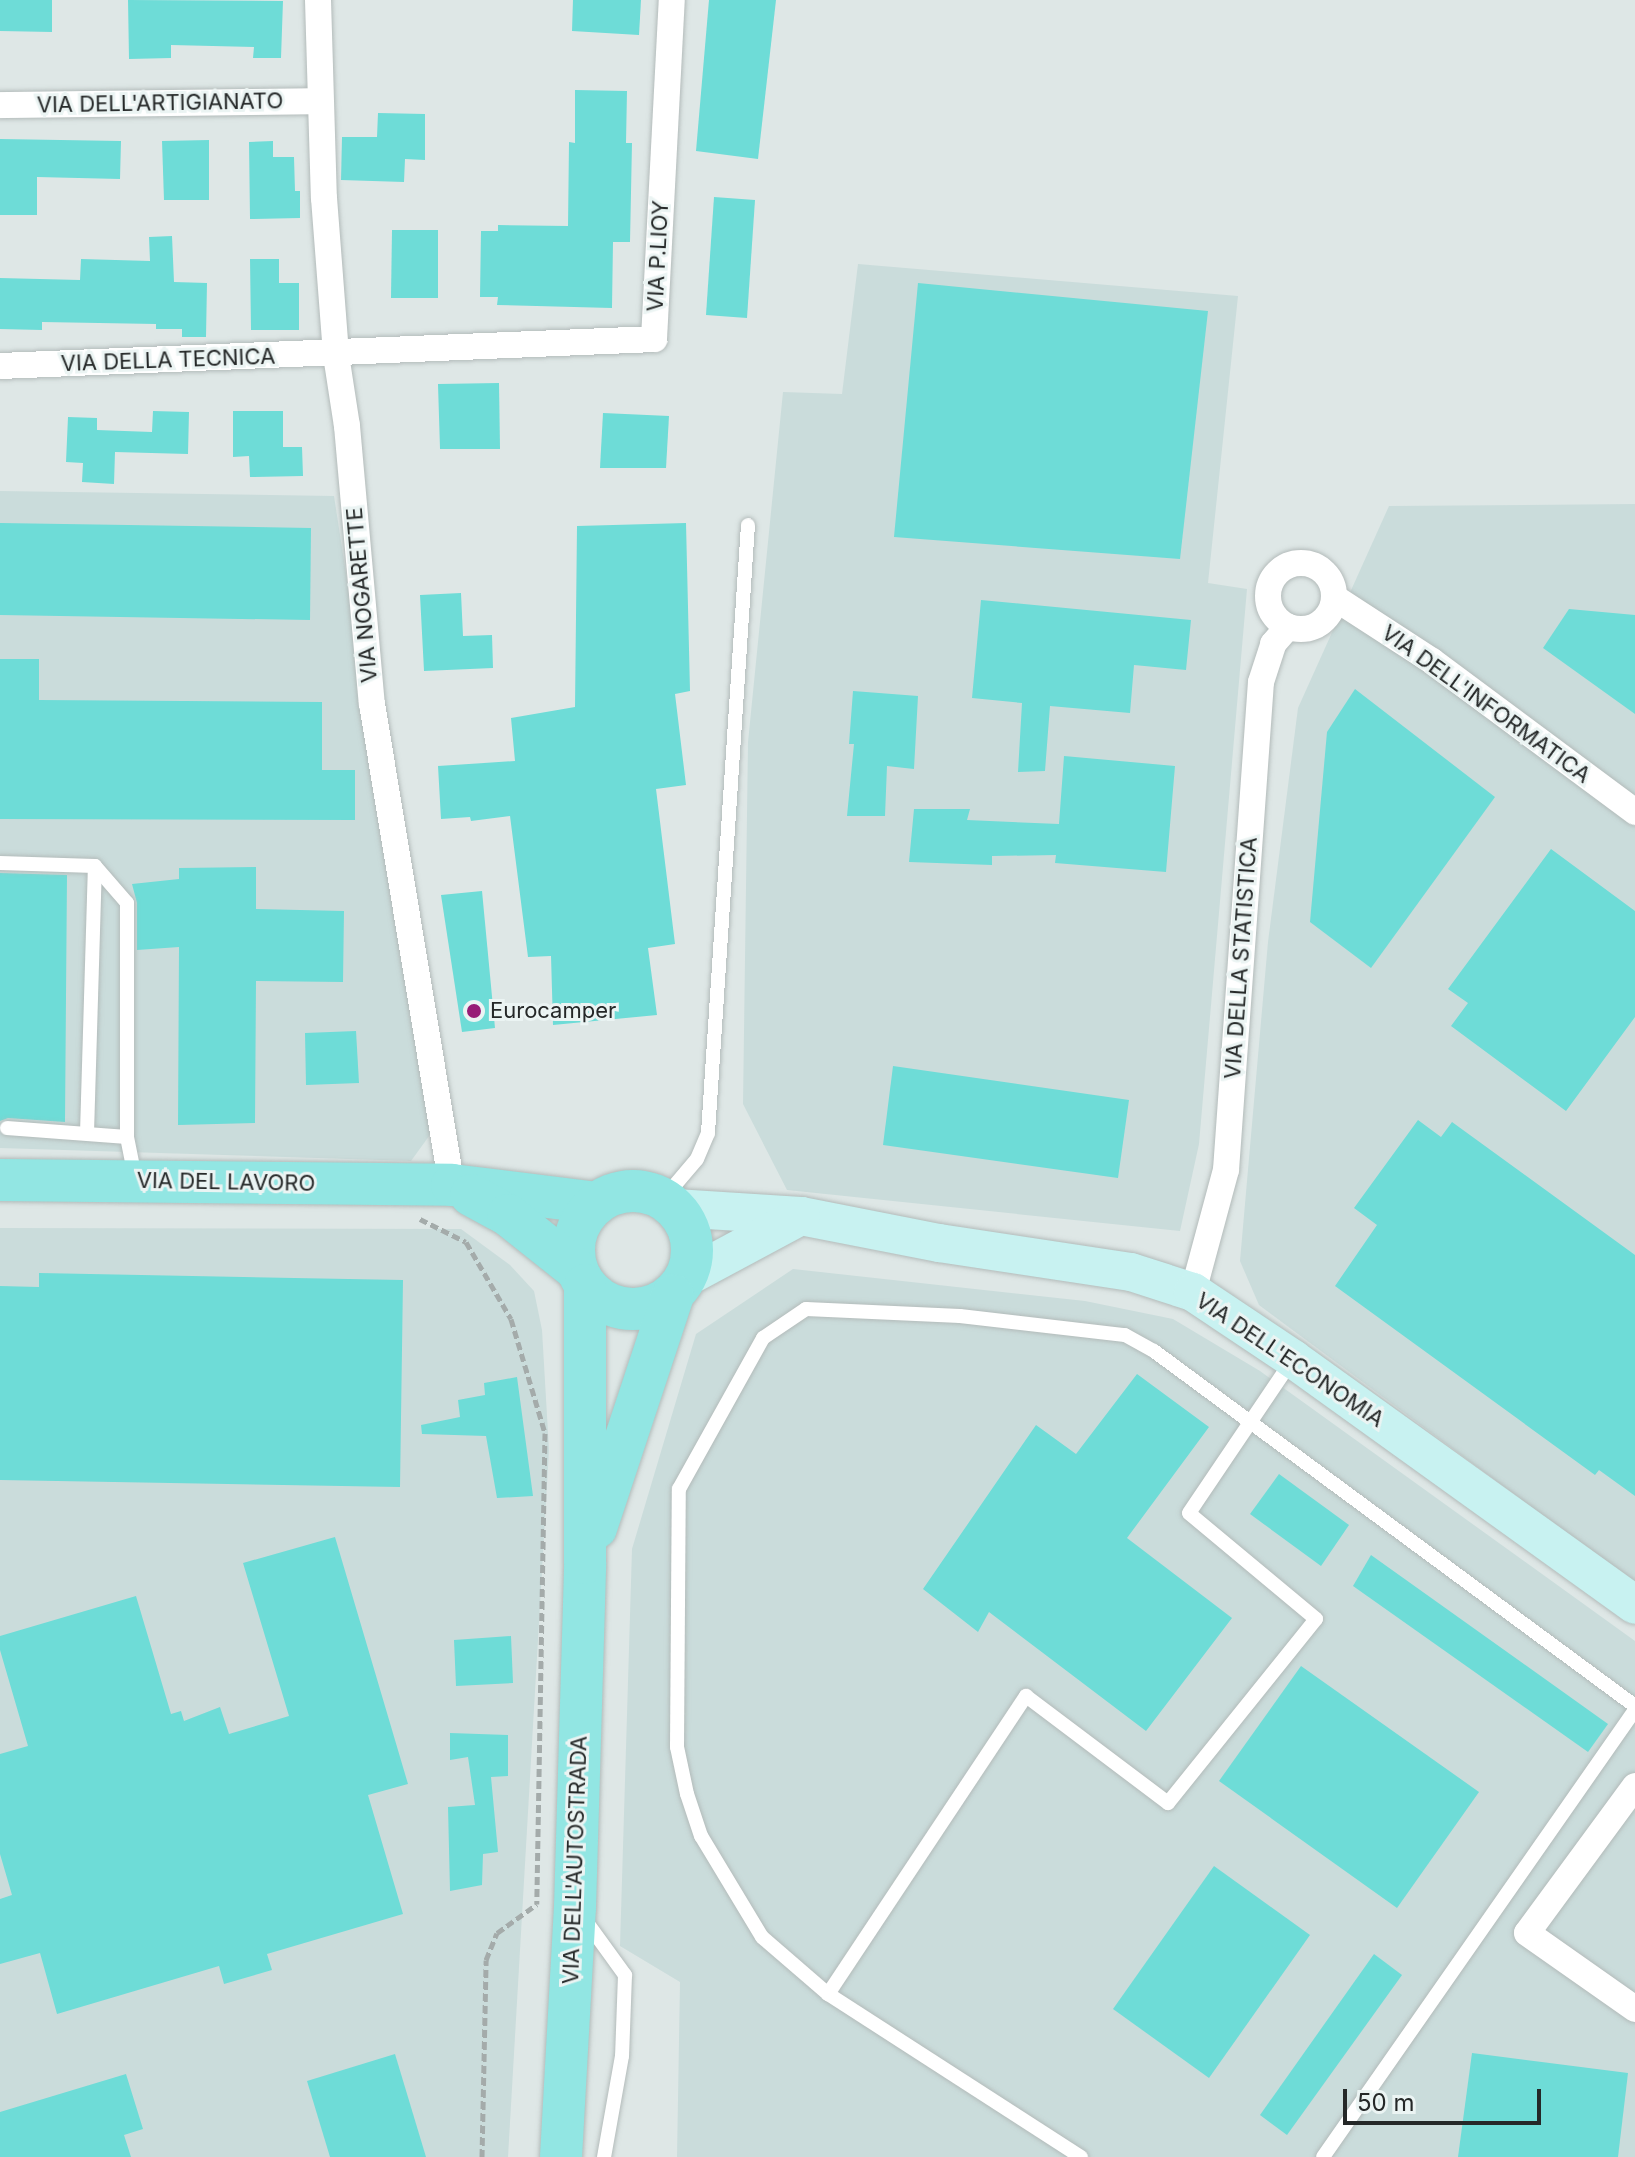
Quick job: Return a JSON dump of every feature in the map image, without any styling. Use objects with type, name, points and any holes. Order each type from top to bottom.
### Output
[{"type":"main road","name":"VIA DEL LAVORO","points":[[0,1180],[434,1185],[596,1203]]},
{"type":"main road","name":"VIA DEL LAVORO","points":[[434,1185],[508,1215],[581,1277]]},
{"type":"main road","points":[[596,1203],[629,1191],[669,1203]]},
{"type":"main road","name":"VIA DELL'AUTOSTRADA","points":[[561,2157],[575,1907],[585,1563],[581,1277],[576,1233],[596,1203]]},
{"type":"main road","name":"VIA DELL'ECONOMIA","points":[[669,1203],[801,1216],[939,1243],[1131,1272],[1193,1292],[1293,1359],[1635,1605]]},
{"type":"main road","name":"VIA DELL'AUTOSTRADA","points":[[585,1563],[680,1286],[692,1240],[686,1223],[669,1203]]},
{"type":"main road","points":[[581,1277],[599,1299],[617,1308],[637,1310],[656,1306],[680,1286],[801,1216]]},
{"type":"street","name":"VIA NOGARETTE","points":[[318,0],[320,101],[336,355],[347,426],[372,704],[434,1185]]},
{"type":"street","name":"VIA P.LIOY","points":[[336,355],[654,339],[672,0]]},
{"type":"street","name":"VIA DELL'ARTIGIANATO","points":[[0,105],[320,101]]},
{"type":"street","name":"VIA DELLA TECNICA","points":[[0,366],[336,355]]},
{"type":"street","points":[[1293,563],[1314,565],[1329,578],[1335,598],[1327,617],[1319,625],[1299,629],[1288,627],[1273,614],[1267,594],[1275,574],[1293,563]]},
{"type":"street","name":"VIA DELL'INFORMATICA","points":[[1335,598],[1432,661],[1635,812]]},
{"type":"street","name":"VIA DELLA STATISTICA","points":[[1193,1292],[1226,1170],[1261,682],[1273,644],[1288,627]]},
{"type":"street","points":[[1635,1786],[1527,1933],[1635,2009]]},
{"type":"lane","points":[[669,1203],[697,1159],[708,1133],[748,525]]},
{"type":"lane","points":[[0,863],[95,866],[127,903],[127,1137],[136,1181]]},
{"type":"lane","points":[[87,1133],[95,866]]},
{"type":"lane","points":[[7,1128],[127,1137]]},
{"type":"lane","points":[[1081,2157],[828,1994],[762,1937],[701,1836],[687,1794],[677,1747],[679,1489],[763,1338],[806,1309],[960,1316],[1125,1335],[1154,1351],[1635,1708],[1323,2157]]},
{"type":"lane","points":[[828,1994],[1026,1696],[1168,1803],[1316,1619],[1189,1513],[1293,1359]]},
{"type":"lane","points":[[575,1907],[601,1937],[625,1975],[622,2056],[604,2157]]},
{"type":"path","points":[[434,1185],[414,1217],[466,1242],[511,1319],[545,1433],[537,1904],[497,1933],[486,1960],[482,2157]]},
{"type":"shaded area","points":[[858,264],[1238,296],[1208,583],[1247,589],[1199,1144],[1180,1231],[787,1190],[743,1104],[748,742],[783,392],[842,394]]},
{"type":"shaded area","points":[[0,491],[334,496],[432,1132],[411,1161],[0,1148]]},
{"type":"shaded area","points":[[1635,504],[1635,1584],[1259,1305],[1240,1261],[1268,942],[1298,708],[1389,506]]},
{"type":"shaded area","points":[[0,1228],[461,1229],[510,1265],[534,1291],[542,1330],[549,1450],[508,2157],[0,2157]]},
{"type":"shaded area","points":[[793,1269],[1085,1301],[1173,1319],[1260,1371],[1635,1641],[1635,2157],[677,2157],[680,1982],[620,1946],[632,1549],[696,1334]]},
{"type":"building","points":[[0,0],[52,0],[52,32],[0,31]]},
{"type":"building","points":[[128,0],[283,1],[281,58],[253,58],[254,47],[171,45],[171,58],[129,59]]},
{"type":"building","points":[[573,0],[641,0],[639,35],[572,31]]},
{"type":"building","points":[[709,0],[776,0],[758,159],[696,151]]},
{"type":"building","points":[[575,90],[627,91],[626,143],[632,143],[630,242],[613,242],[612,308],[497,305],[498,297],[480,297],[481,231],[498,231],[498,225],[568,226],[569,142],[575,143]]},
{"type":"building","points":[[378,113],[425,114],[425,160],[405,159],[404,182],[341,180],[342,137],[377,137]]},
{"type":"building","points":[[0,139],[121,141],[120,179],[37,177],[37,215],[0,215]]},
{"type":"building","points":[[209,140],[209,200],[164,200],[162,141]]},
{"type":"building","points":[[273,141],[273,157],[294,157],[295,191],[300,191],[300,218],[250,219],[249,142]]},
{"type":"building","points":[[714,197],[755,200],[747,318],[706,315]]},
{"type":"building","points":[[392,230],[438,230],[438,298],[391,298]]},
{"type":"building","points":[[172,236],[174,282],[207,283],[206,337],[182,337],[182,329],[156,329],[156,324],[42,322],[42,330],[0,329],[0,278],[80,280],[81,259],[150,261],[149,237]]},
{"type":"building","points":[[250,259],[279,259],[279,283],[299,283],[299,330],[251,330]]},
{"type":"building","points":[[918,283],[1208,311],[1180,559],[894,537]]},
{"type":"building","points":[[499,383],[500,449],[440,449],[438,384]]},
{"type":"building","points":[[153,411],[189,412],[188,454],[115,452],[114,484],[82,482],[83,463],[66,462],[68,417],[97,418],[97,430],[152,432]]},
{"type":"building","points":[[233,411],[283,411],[283,447],[302,447],[303,476],[250,477],[249,456],[233,457]]},
{"type":"building","points":[[603,413],[669,416],[666,468],[600,468]]},
{"type":"building","points":[[0,523],[311,528],[310,620],[0,615]]},
{"type":"building","points":[[686,523],[690,691],[675,694],[686,785],[656,789],[675,944],[648,948],[657,1015],[553,1025],[551,956],[528,957],[510,816],[471,821],[470,817],[441,819],[438,766],[515,761],[511,718],[575,707],[577,526]]},
{"type":"building","points":[[461,593],[463,636],[492,635],[493,668],[424,671],[420,595]]},
{"type":"building","points":[[981,600],[1191,620],[1186,670],[1134,665],[1130,713],[1050,706],[1045,771],[1018,772],[1022,703],[972,698]]},
{"type":"building","points":[[1569,609],[1635,615],[1635,714],[1543,648]]},
{"type":"building","points":[[0,659],[39,659],[39,700],[322,702],[322,770],[355,770],[355,820],[0,819]]},
{"type":"building","points":[[1355,689],[1495,797],[1371,968],[1310,922],[1327,732]]},
{"type":"building","points":[[853,691],[918,696],[914,769],[887,766],[885,816],[847,816],[854,744],[849,744]]},
{"type":"building","points":[[1064,756],[1175,766],[1166,872],[1055,863],[1056,855],[992,856],[992,865],[909,862],[914,809],[970,809],[967,820],[1059,824]]},
{"type":"building","points":[[1551,849],[1635,911],[1635,1017],[1566,1111],[1451,1026],[1468,1003],[1448,989]]},
{"type":"building","points":[[256,867],[256,909],[344,911],[343,982],[256,981],[255,1123],[178,1125],[179,947],[137,950],[137,903],[132,884],[179,879],[179,868]]},
{"type":"building","points":[[0,873],[67,875],[65,1122],[8,1118],[0,1121]]},
{"type":"building","points":[[482,891],[495,1028],[462,1032],[441,895]]},
{"type":"building","points":[[356,1031],[359,1083],[306,1085],[305,1033]]},
{"type":"building","points":[[893,1066],[1129,1100],[1118,1178],[883,1145]]},
{"type":"building","points":[[1418,1120],[1441,1137],[1452,1122],[1635,1255],[1635,1496],[1599,1470],[1595,1475],[1335,1286],[1377,1225],[1354,1208]]},
{"type":"building","points":[[39,1273],[403,1280],[400,1487],[0,1480],[0,1286],[39,1287]]},
{"type":"building","points":[[1137,1374],[1209,1427],[1127,1538],[1232,1618],[1146,1731],[989,1612],[978,1632],[923,1589],[1036,1425],[1076,1454]]},
{"type":"building","points":[[517,1377],[533,1496],[497,1498],[486,1436],[422,1434],[421,1425],[460,1417],[458,1400],[485,1395],[484,1383]]},
{"type":"building","points":[[1279,1474],[1349,1525],[1321,1566],[1250,1514]]},
{"type":"building","points":[[335,1537],[408,1784],[368,1795],[403,1914],[267,1954],[272,1970],[224,1984],[219,1966],[57,2014],[40,1953],[0,1964],[0,1899],[12,1895],[0,1854],[0,1754],[28,1746],[0,1650],[0,1636],[136,1596],[171,1714],[181,1711],[184,1721],[220,1707],[229,1734],[289,1716],[243,1563]]},
{"type":"building","points":[[1371,1555],[1608,1724],[1588,1752],[1353,1586]]},
{"type":"building","points":[[511,1636],[513,1683],[456,1686],[454,1640]]},
{"type":"building","points":[[1301,1666],[1479,1792],[1397,1908],[1219,1781]]},
{"type":"building","points":[[450,1733],[508,1735],[508,1776],[491,1777],[498,1852],[483,1854],[482,1885],[450,1891],[448,1807],[475,1805],[468,1757],[450,1760]]},
{"type":"building","points":[[1214,1866],[1310,1935],[1209,2078],[1113,2009]]},
{"type":"building","points":[[1374,1954],[1402,1975],[1287,2135],[1260,2115]]},
{"type":"building","points":[[1472,2053],[1628,2073],[1618,2157],[1458,2157]]},
{"type":"building","points":[[395,2054],[426,2157],[330,2157],[307,2081]]},
{"type":"building","points":[[126,2074],[143,2129],[124,2135],[131,2157],[0,2157],[0,2112]]},
{"type":"place","name":"Eurocamper","points":[[474,1011]]}]
